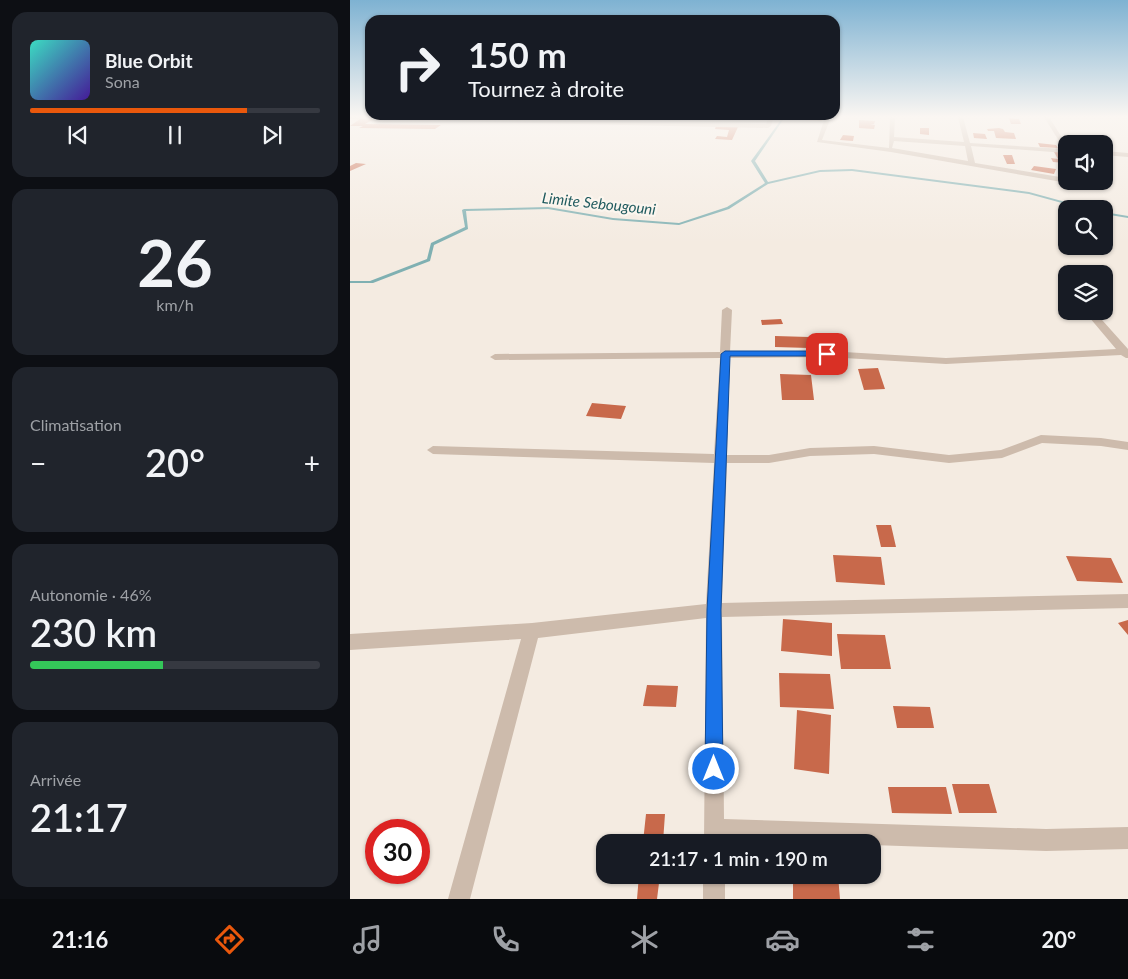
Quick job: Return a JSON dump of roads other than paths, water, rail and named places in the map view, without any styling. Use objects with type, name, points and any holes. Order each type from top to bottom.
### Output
[{"type":"street","points":[[943,159],[1058,179]]},
{"type":"street","points":[[971,159],[972,164]]},
{"type":"street","points":[[714,834],[714,610],[727,310]]},
{"type":"street","points":[[1097,320],[1126,353]]},
{"type":"street","points":[[495,357],[827,354],[946,361],[1126,353]]},
{"type":"street","points":[[433,450],[721,459],[769,458],[810,452],[874,450],[949,459],[1002,454],[1041,439],[1101,442],[1128,446]]},
{"type":"street","points":[[350,642],[532,631],[714,610],[1128,602]]},
{"type":"street","points":[[459,899],[532,631]]},
{"type":"street","points":[[881,838],[1046,840],[1128,838]]},
{"type":"street","points":[[714,884],[714,899]]},
{"type":"waterway","name":"Limite Sebougouni","points":[[754,159],[753,161],[767,183]]},
{"type":"waterway","points":[[767,183],[820,171],[852,170],[1029,193],[1058,201]]},
{"type":"waterway","name":"Limite Sebougouni","points":[[350,282],[371,282],[429,260],[432,244],[467,228],[464,210],[548,208],[613,219],[679,224],[728,208],[767,183]]},
{"type":"waterway","points":[[1113,214],[1128,217]]}]
